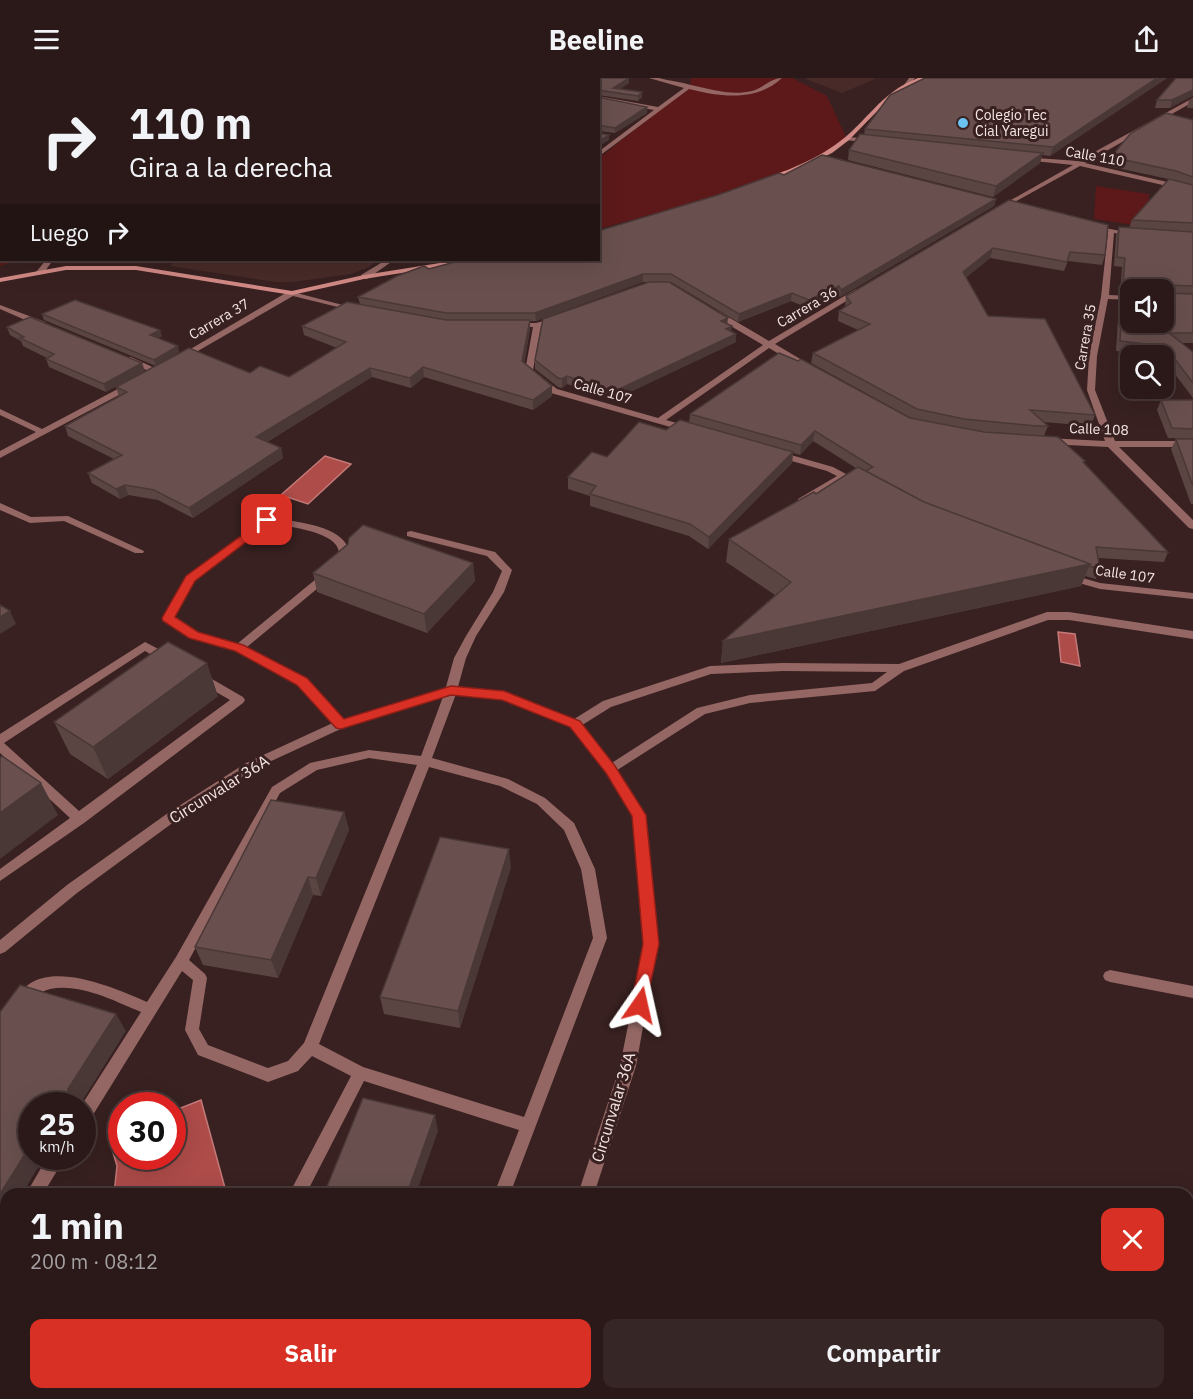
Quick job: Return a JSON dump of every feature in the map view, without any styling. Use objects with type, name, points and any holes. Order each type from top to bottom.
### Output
[{"type":"main road","points":[[760,182],[821,156],[847,139],[882,100],[906,84],[923,78]]},
{"type":"main road","name":"Carrera 37","points":[[292,292],[364,277],[464,261]]},
{"type":"main road","points":[[0,280],[66,268],[136,268],[292,292]]},
{"type":"main road","points":[[0,274],[40,272]]},
{"type":"street","points":[[652,78],[725,94],[746,94],[764,90],[779,78]]},
{"type":"street","points":[[679,78],[690,86]]},
{"type":"street","points":[[906,84],[912,78]]},
{"type":"street","points":[[600,153],[690,86]]},
{"type":"street","points":[[600,98],[659,109]]},
{"type":"street","points":[[986,216],[1193,100]]},
{"type":"street","points":[[609,136],[620,138]]},
{"type":"street","points":[[847,139],[882,142]]},
{"type":"street","points":[[821,156],[833,159]]},
{"type":"street","name":"Calle 110","points":[[1020,157],[1077,163],[1193,190]]},
{"type":"street","points":[[995,201],[1017,206]]},
{"type":"street","points":[[1080,224],[1111,232],[1138,235]]},
{"type":"street","name":"Carrera 35","points":[[1111,232],[1105,297],[1093,356],[1090,390],[1111,444],[1193,526]]},
{"type":"street","points":[[40,272],[48,261]]},
{"type":"street","points":[[364,277],[388,261]]},
{"type":"street","name":"Carrera 36","points":[[658,421],[768,345],[866,287]]},
{"type":"street","points":[[292,292],[361,311]]},
{"type":"street","name":"Carrera 37","points":[[147,376],[292,292]]},
{"type":"street","points":[[1105,297],[1120,298]]},
{"type":"street","points":[[1,307],[53,328]]},
{"type":"street","points":[[710,310],[808,368]]},
{"type":"street","points":[[503,325],[537,325],[559,318]]},
{"type":"street","name":"Calle 107","points":[[537,325],[529,371],[554,391],[704,434]]},
{"type":"street","points":[[116,354],[157,371]]},
{"type":"street","points":[[0,454],[136,382]]},
{"type":"street","points":[[0,412],[42,432]]},
{"type":"street","name":"Calle 108","points":[[1042,440],[1111,444],[1193,444]]},
{"type":"street","points":[[761,450],[844,476],[868,489]]},
{"type":"street","points":[[795,505],[844,476]]},
{"type":"street","points":[[0,506],[30,520],[65,518],[139,551]]},
{"type":"street","points":[[239,648],[346,559],[340,542],[294,522],[267,520],[191,578],[168,618],[193,635],[239,648],[302,681],[341,724]]},
{"type":"street","points":[[182,961],[200,978],[192,1030],[203,1050],[268,1075],[292,1066],[310,1047],[425,761],[451,690],[460,657],[479,620],[504,586],[507,570],[491,554],[411,534]]},
{"type":"street","name":"Calle 107","points":[[1058,573],[1100,586],[1193,596]]},
{"type":"street","points":[[610,769],[701,711],[750,699],[874,687],[900,668],[1047,616],[1069,616],[1193,635]]},
{"type":"street","points":[[0,740],[145,645],[239,700],[0,876]]},
{"type":"street","points":[[575,724],[607,704],[710,670],[783,667],[900,668]]},
{"type":"street","name":"Circunvalar 36A","points":[[0,948],[72,889],[173,816],[250,766],[341,724],[451,690],[504,696],[575,724],[610,769],[639,815],[651,944],[628,1066],[588,1188]]},
{"type":"street","points":[[0,746],[79,819]]},
{"type":"street","points":[[96,1096],[182,961],[276,789],[314,766],[369,754],[425,761],[504,782],[541,801],[569,827],[588,869],[600,938],[504,1188]]},
{"type":"street","points":[[1110,976],[1193,992]]},
{"type":"street","points":[[11,1016],[28,992],[54,982],[86,984],[151,1010]]},
{"type":"street","points":[[310,1047],[360,1073],[529,1126]]},
{"type":"street","points":[[300,1188],[360,1073]]},
{"type":"street","points":[[38,1188],[49,1170]]},
{"type":"shaded area","points":[[691,78],[792,78],[827,96],[847,139],[819,156],[758,182],[695,203],[600,229],[600,157],[690,86]]},
{"type":"shaded area","points":[[807,78],[877,78],[842,93]]},
{"type":"shaded area","points":[[1096,186],[1149,194],[1147,227],[1094,219]]},
{"type":"shaded area","points":[[0,261],[14,261],[0,266]]},
{"type":"shaded area","points":[[176,261],[377,261],[351,274],[293,282],[275,282],[170,266]]},
{"type":"shaded area","points":[[325,456],[351,464],[308,504],[281,495]]},
{"type":"shaded area","points":[[1058,632],[1075,634],[1080,666],[1061,662]]},
{"type":"shaded area","points":[[201,1100],[225,1188],[115,1188],[117,1170],[186,1170],[186,1106]]},
{"type":"building","points":[[600,78],[629,78],[613,88],[642,92],[638,96],[600,90]]},
{"type":"building","points":[[925,78],[1157,78],[1053,147],[865,129],[890,95]]},
{"type":"building","points":[[1176,78],[1193,78],[1193,90],[1172,100],[1157,100]]},
{"type":"building","points":[[600,97],[647,107],[615,128],[600,125]]},
{"type":"building","points":[[1166,113],[1193,120],[1193,177],[1176,171],[1111,157],[1131,133]]},
{"type":"building","points":[[600,133],[609,135],[600,141]]},
{"type":"building","points":[[860,134],[1043,153],[996,186],[849,150]]},
{"type":"building","points":[[822,155],[996,199],[841,290],[839,286],[809,300],[792,293],[739,314],[671,274],[643,274],[535,313],[446,313],[358,297],[397,276],[424,266],[429,269],[458,261],[600,261],[600,230],[718,195],[779,173],[784,175]]},
{"type":"building","points":[[1169,179],[1193,185],[1193,223],[1132,220]]},
{"type":"building","points":[[1009,200],[1108,225],[1105,255],[1070,252],[1067,262],[993,248],[963,272],[988,316],[1045,319],[1095,415],[1030,410],[1048,426],[1036,426],[964,419],[917,409],[813,353],[870,324],[839,311],[851,303],[846,296]]},
{"type":"building","points":[[1119,227],[1193,232],[1193,286],[1174,285],[1174,279],[1123,279],[1125,258],[1117,257]]},
{"type":"building","points":[[649,282],[669,282],[728,318],[721,321],[732,326],[726,329],[736,334],[613,392],[567,376],[562,379],[558,378],[535,360],[543,319]]},
{"type":"building","points":[[1174,293],[1193,294],[1193,333],[1174,333]]},
{"type":"building","points":[[75,300],[160,330],[150,335],[178,346],[154,360],[42,314]]},
{"type":"building","points":[[347,302],[446,320],[530,320],[522,361],[552,386],[533,400],[423,367],[410,378],[370,368],[256,437],[281,448],[189,508],[154,490],[125,485],[116,489],[88,473],[122,455],[65,426],[127,392],[116,387],[189,348],[250,373],[260,366],[289,377],[346,342],[302,326]]},
{"type":"building","points":[[30,317],[142,363],[104,384],[46,359],[54,354],[20,338],[24,337],[7,327]]},
{"type":"building","points":[[1120,333],[1169,333],[1193,352],[1193,383],[1174,358],[1174,345],[1120,341]]},
{"type":"building","points":[[779,353],[798,361],[801,359],[910,418],[984,432],[1058,437],[1085,461],[1083,462],[1168,552],[1096,547],[1100,569],[1089,566],[1090,564],[924,502],[866,471],[873,467],[815,431],[801,445],[690,414]]},
{"type":"building","points":[[1161,400],[1193,400],[1193,429],[1172,428]]},
{"type":"building","points":[[680,420],[793,452],[709,537],[690,524],[590,494],[596,486],[568,477],[592,452],[607,457],[639,422],[666,430]]},
{"type":"building","points":[[1176,439],[1193,439],[1193,486]]},
{"type":"building","points":[[858,467],[924,502],[1090,564],[723,641],[791,582],[729,539],[814,492],[816,494]]},
{"type":"building","points":[[363,525],[473,563],[424,614],[313,573],[348,544],[349,538]]},
{"type":"building","points":[[0,605],[10,611],[0,617]]},
{"type":"building","points":[[168,642],[207,663],[93,747],[54,722]]},
{"type":"building","points":[[2,756],[41,783],[0,813],[0,758]]},
{"type":"building","points":[[271,800],[344,812],[316,878],[308,877],[271,960],[195,947]]},
{"type":"building","points":[[440,837],[509,849],[458,1011],[380,997]]},
{"type":"building","points":[[20,985],[116,1014],[68,1092],[18,1092],[18,1165],[4,1188],[0,1188],[0,1012]]},
{"type":"building","points":[[363,1098],[435,1115],[409,1188],[326,1188]]},
{"type":"place","name":"Colegio Tec Cial Yaregui","points":[[963,123]]},
{"type":"route","points":[[267,520],[191,578],[168,618],[193,635],[239,648],[302,681],[341,724],[451,690],[504,696],[575,724],[610,769],[639,815],[651,944],[640,1005]]}]
